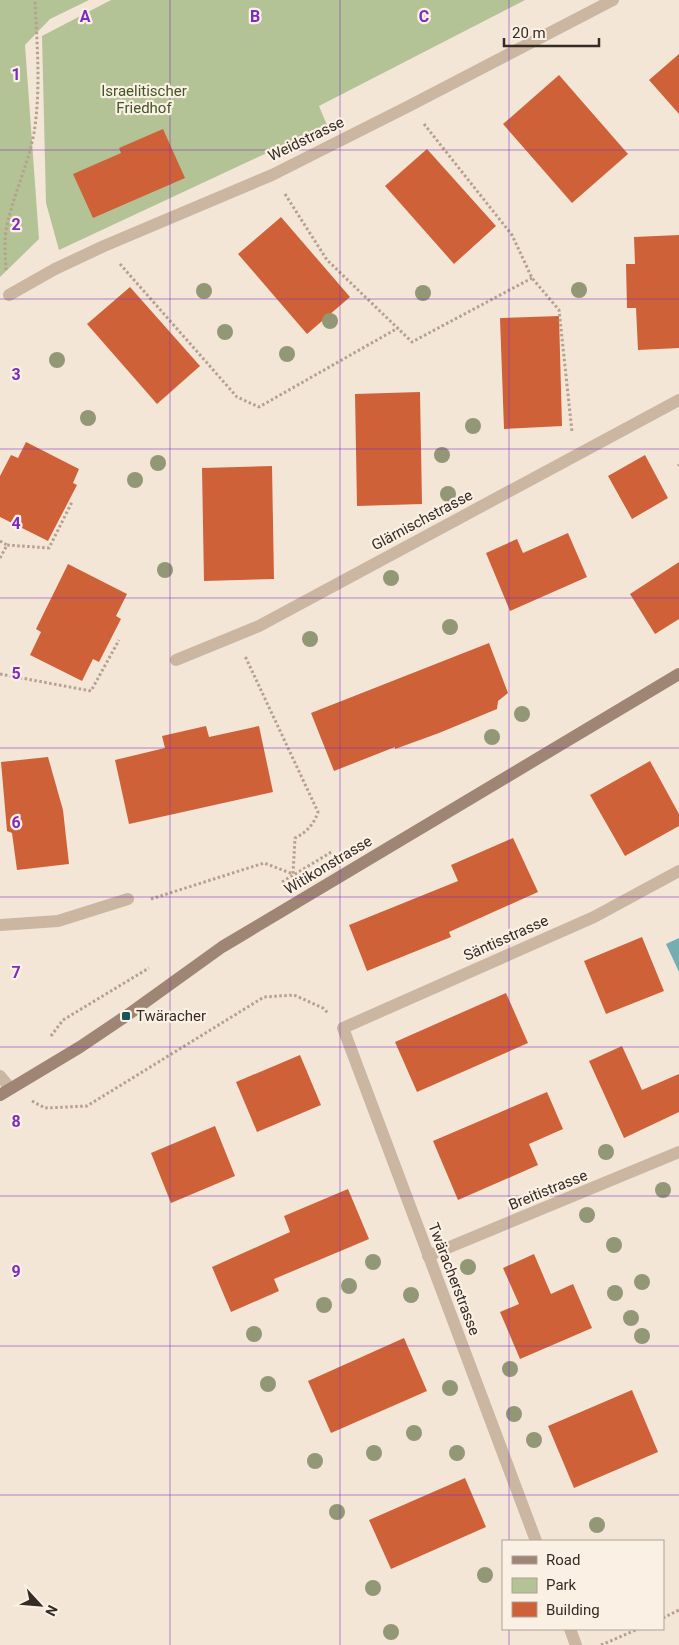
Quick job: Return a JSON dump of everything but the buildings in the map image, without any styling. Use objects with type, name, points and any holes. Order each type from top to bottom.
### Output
[{"type":"main road","name":"Witikonstrasse","points":[[5,1092],[80,1047],[222,947],[679,674]]},
{"type":"street","name":"Weidstrasse","points":[[9,295],[55,269],[104,246],[272,175],[613,0]]},
{"type":"street","name":"Glärnischstrasse","points":[[176,660],[259,626],[679,400]]},
{"type":"street","name":"Säntisstrasse","points":[[343,1028],[594,917],[679,871]]},
{"type":"street","points":[[0,925],[58,921],[128,899]]},
{"type":"street","name":"Twäracherstrasse","points":[[343,1028],[536,1540]]},
{"type":"street","points":[[0,1076],[5,1092]]},
{"type":"street","name":"Breitistrasse","points":[[428,1256],[679,1152]]},
{"type":"street","points":[[570,1630],[576,1645]]},
{"type":"path","points":[[9,295],[5,243],[7,226],[28,159],[37,108],[35,0]]},
{"type":"path","points":[[409,106],[512,235],[532,278],[559,310],[574,457]]},
{"type":"path","points":[[272,175],[327,260],[412,342],[532,278]]},
{"type":"path","points":[[104,246],[237,397],[259,408],[398,328]]},
{"type":"path","points":[[0,541],[7,545],[49,548],[72,502]]},
{"type":"path","points":[[0,558],[7,545]]},
{"type":"path","points":[[128,899],[145,901],[264,863],[293,874],[295,838],[314,823],[318,812],[236,636]]},
{"type":"path","points":[[0,674],[91,691],[119,640]]},
{"type":"path","points":[[5,1092],[46,1108],[87,1106],[264,998],[294,995],[323,1008],[343,1028]]},
{"type":"path","points":[[664,1618],[679,1610]]},
{"type":"path","points":[[601,1645],[636,1630]]},
{"type":"green space","points":[[0,0],[89,0],[50,19],[25,45],[39,239],[0,277]]},
{"type":"green space","name":"Israelitischer Friedhof","points":[[111,0],[525,0],[319,106],[327,125],[59,250],[46,203],[42,36]]},
{"type":"water","points":[[679,938],[679,972],[666,944]]},
{"type":"place","name":"Twäracher","points":[[126,1016]]}]
